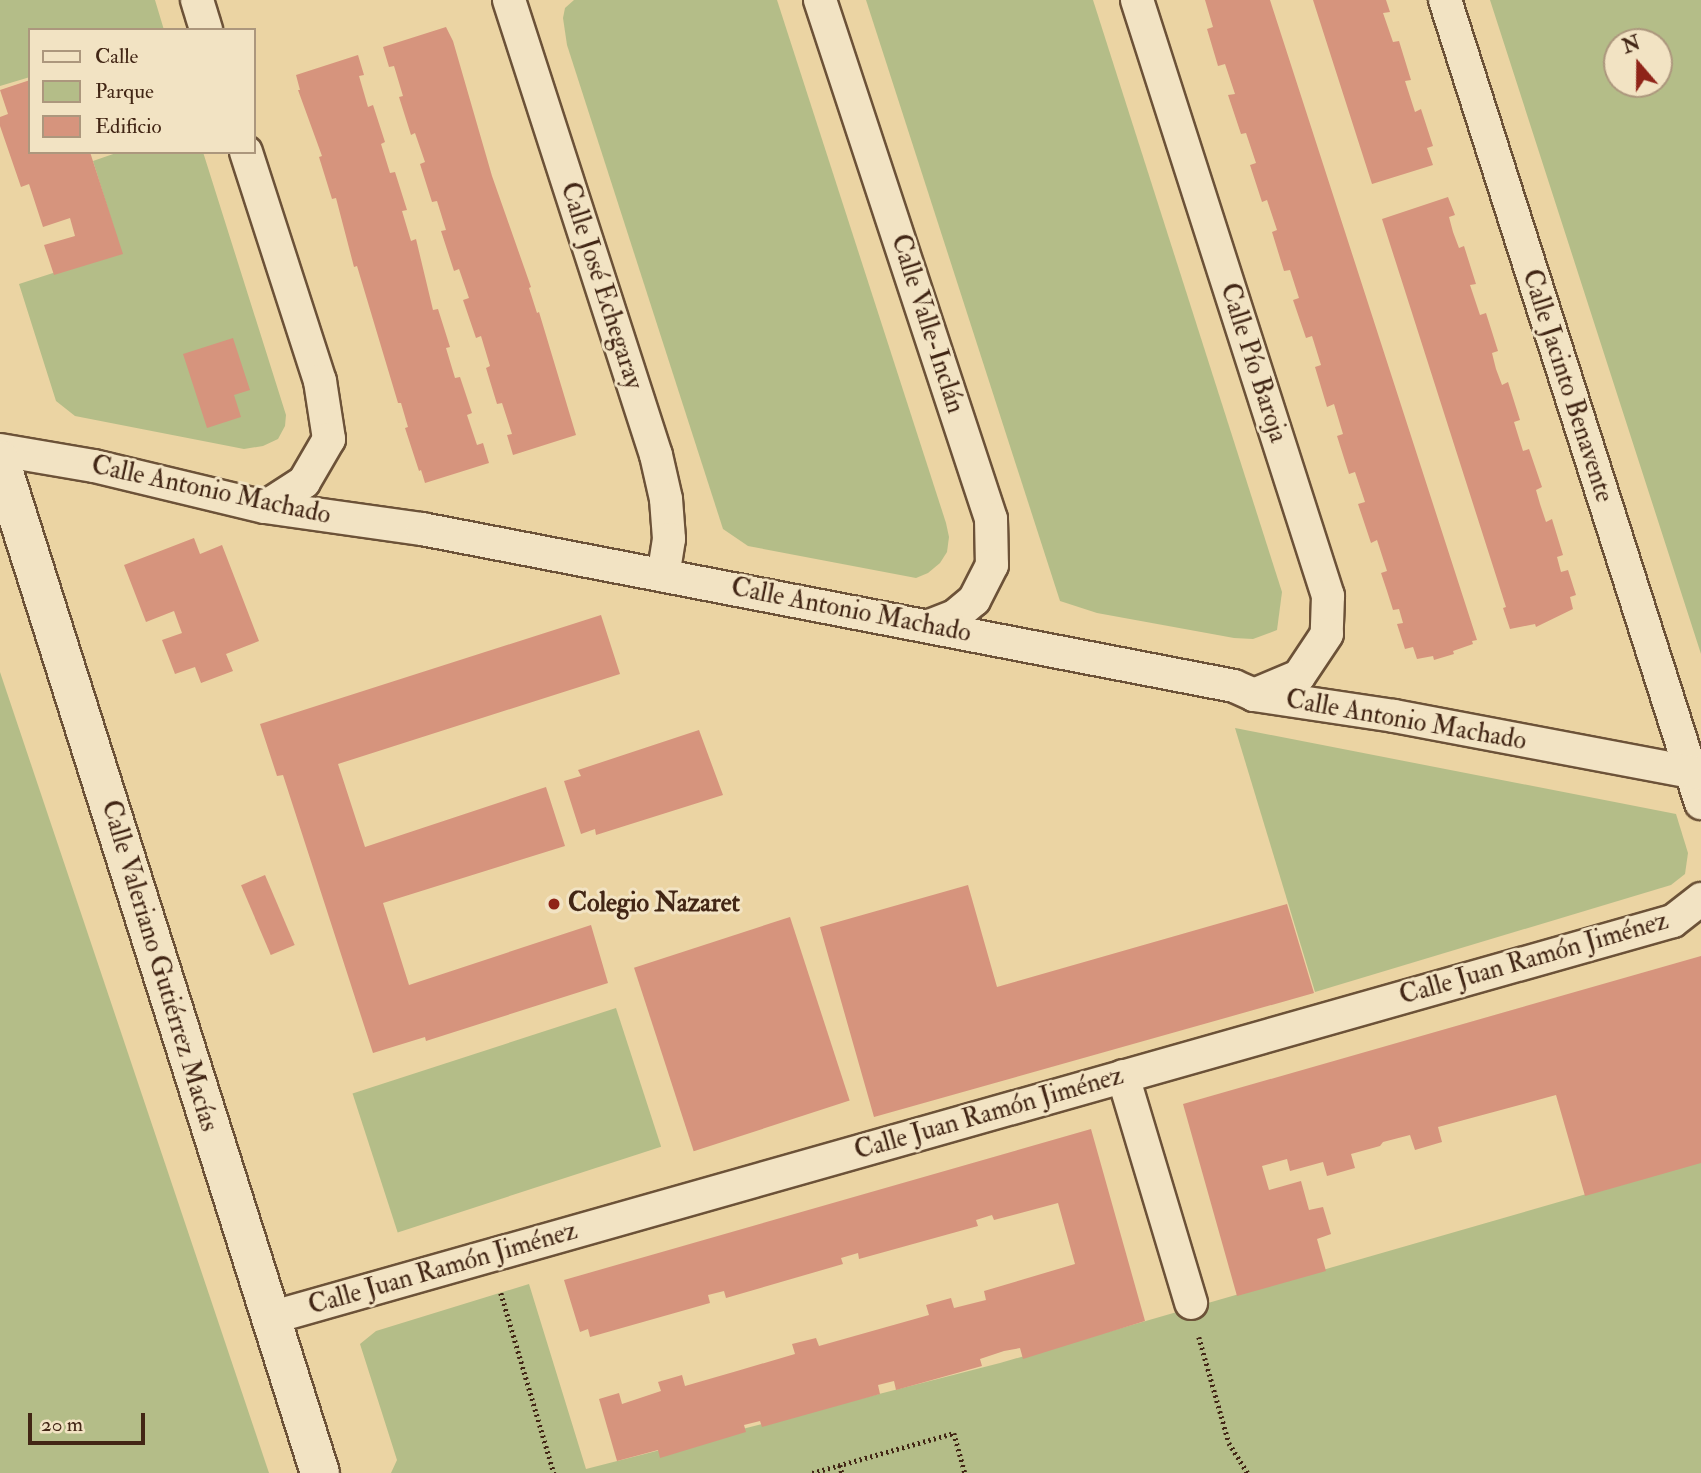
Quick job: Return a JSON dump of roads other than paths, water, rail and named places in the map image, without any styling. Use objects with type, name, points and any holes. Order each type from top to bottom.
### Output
[{"type":"main road","name":"Calle Valeriano Gutiérrez Macías","points":[[0,460],[320,1473]]},
{"type":"street","points":[[197,0],[205,28]]},
{"type":"street","name":"Calle José Echegaray","points":[[509,0],[656,455],[666,499],[669,539],[663,576]]},
{"type":"street","name":"Calle Valle-Inclán","points":[[820,0],[991,519],[992,565],[974,600],[956,616],[931,625]]},
{"type":"street","name":"Calle Pío Baroja","points":[[1137,0],[1328,596],[1327,634],[1299,676],[1254,695]]},
{"type":"street","name":"Calle Jacinto Benavente","points":[[1445,0],[1695,772]]},
{"type":"street","points":[[247,154],[320,381],[329,439],[304,482],[265,507]]},
{"type":"street","name":"Calle Antonio Machado","points":[[0,450],[94,466],[265,507],[422,528],[931,625],[1234,686],[1254,695],[1394,716],[1695,772]]},
{"type":"street","points":[[1695,772],[1701,803]]},
{"type":"street","name":"Calle Juan Ramón Jiménez","points":[[270,1318],[1673,921],[1701,899]]},
{"type":"street","points":[[1123,1076],[1191,1303]]},
{"type":"place","name":"Colegio Nazaret","points":[[554,904]]}]
